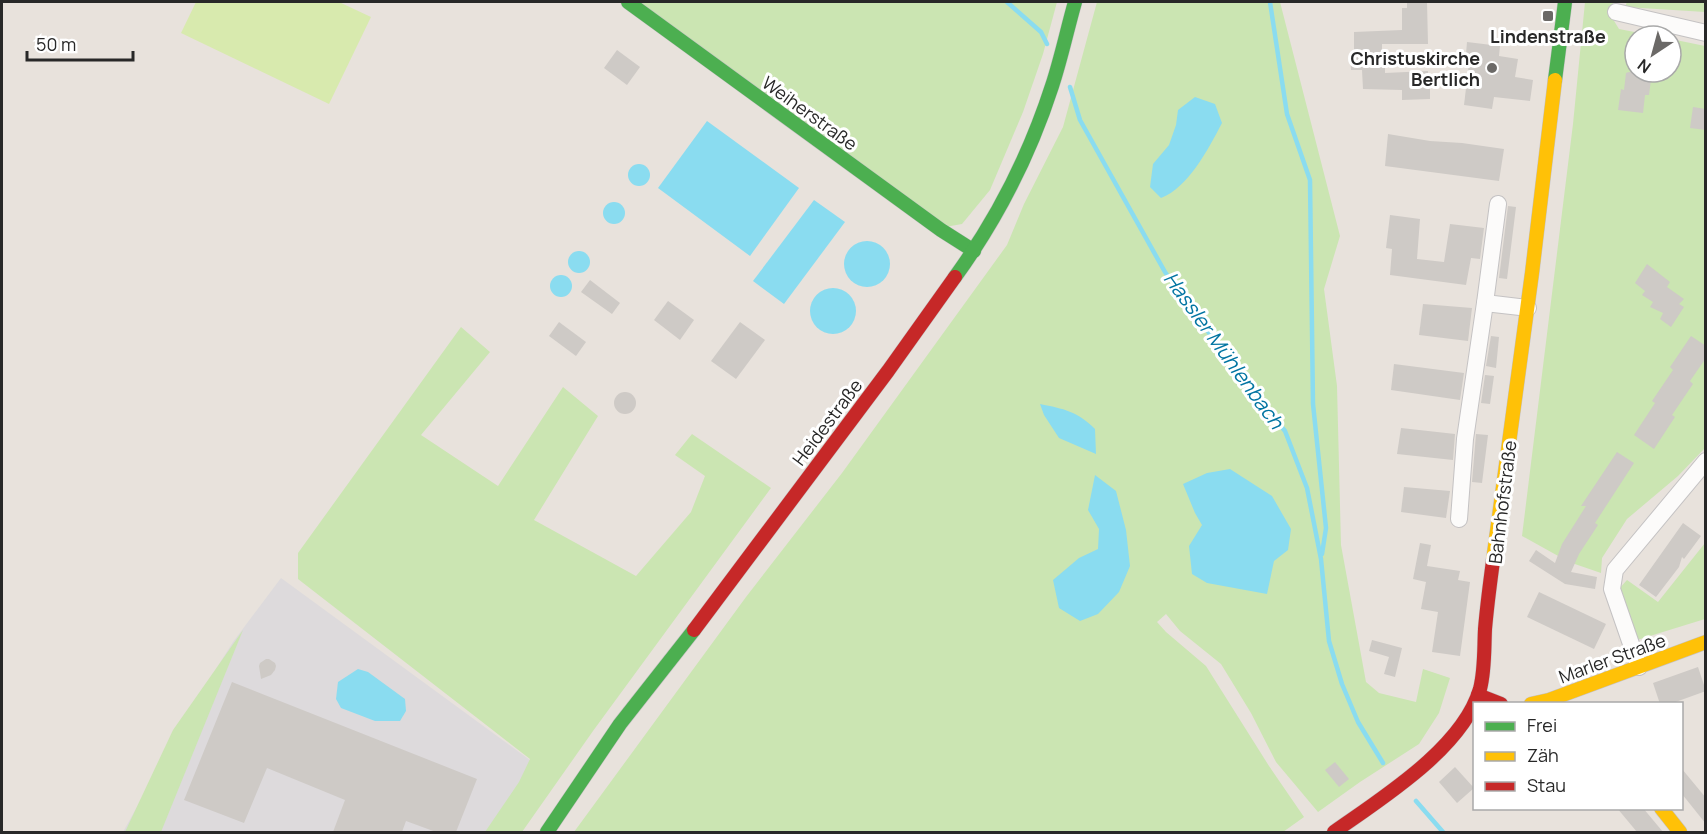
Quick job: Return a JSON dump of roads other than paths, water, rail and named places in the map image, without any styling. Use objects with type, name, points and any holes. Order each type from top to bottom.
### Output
[{"type":"main road","name":"Weiherstraße","points":[[628,2],[922,216],[974,251]]},
{"type":"main road","name":"Heidestraße","points":[[547,832],[620,724],[696,627],[888,371],[974,251],[1022,164],[1052,86],[1075,2]]},
{"type":"main road","name":"Bahnhofstraße","points":[[1478,695],[1484,662],[1486,622],[1528,309],[1565,2]]},
{"type":"main road","name":"Marler Straße","points":[[1551,702],[1706,642]]},
{"type":"main road","points":[[1474,702],[1478,695],[1496,702]]},
{"type":"main road","points":[[1334,832],[1418,771],[1460,725],[1473,705]]},
{"type":"main road","points":[[1663,810],[1680,832]]},
{"type":"street","points":[[1616,12],[1706,33]]},
{"type":"street","points":[[1459,519],[1465,439],[1498,204]]},
{"type":"street","points":[[1485,303],[1528,309]]},
{"type":"street","points":[[1639,668],[1612,589],[1615,570],[1706,460]]},
{"type":"water","points":[[1195,97],[1215,104],[1222,123],[1189,176],[1180,186],[1161,198],[1150,187],[1153,164],[1169,145],[1178,110]]},
{"type":"water","points":[[707,121],[799,188],[750,256],[658,188]]},
{"type":"water","points":[[639,164],[647,167],[650,175],[647,183],[639,186],[631,183],[628,175],[631,167]]},
{"type":"water","points":[[814,200],[845,222],[784,304],[753,281]]},
{"type":"water","points":[[614,202],[622,205],[625,213],[622,221],[614,224],[606,221],[603,213],[606,205]]},
{"type":"water","points":[[867,241],[883,248],[890,264],[883,280],[867,287],[851,280],[844,264],[851,248]]},
{"type":"water","points":[[579,251],[587,254],[590,262],[587,270],[579,273],[571,270],[568,262],[571,254]]},
{"type":"water","points":[[561,275],[569,278],[572,286],[569,294],[561,297],[553,294],[550,286],[553,278]]},
{"type":"water","points":[[833,288],[849,295],[856,311],[849,327],[833,334],[817,327],[810,311],[817,295]]},
{"type":"water","points":[[1040,404],[1070,412],[1095,429],[1096,454],[1059,438],[1044,415]]},
{"type":"water","points":[[1230,469],[1272,496],[1291,529],[1288,550],[1274,561],[1267,594],[1207,583],[1192,574],[1189,546],[1202,525],[1183,484],[1207,473]]},
{"type":"water","points":[[1095,475],[1116,491],[1126,530],[1130,566],[1119,592],[1098,614],[1080,621],[1059,608],[1053,580],[1079,558],[1098,549],[1099,529],[1088,510]]},
{"type":"water","points":[[358,669],[368,672],[405,699],[406,711],[400,721],[375,721],[341,708],[336,699],[338,682]]},
{"type":"waterway","name":"Hassler Mühlenbach","points":[[1007,2],[1041,32],[1047,44]]},
{"type":"waterway","points":[[1270,2],[1287,114],[1310,180],[1313,404],[1326,528],[1322,554]]},
{"type":"waterway","name":"Hassler Mühlenbach","points":[[1070,87],[1080,120],[1165,272],[1241,377],[1285,431],[1307,488],[1321,559],[1329,641],[1342,684],[1358,722],[1383,763]]},
{"type":"waterway","points":[[1416,801],[1443,832]]},
{"type":"place","name":"Lindenstraße","points":[[1548,16]]},
{"type":"place","name":"Christuskirche Bertlich","points":[[1492,68]]}]
